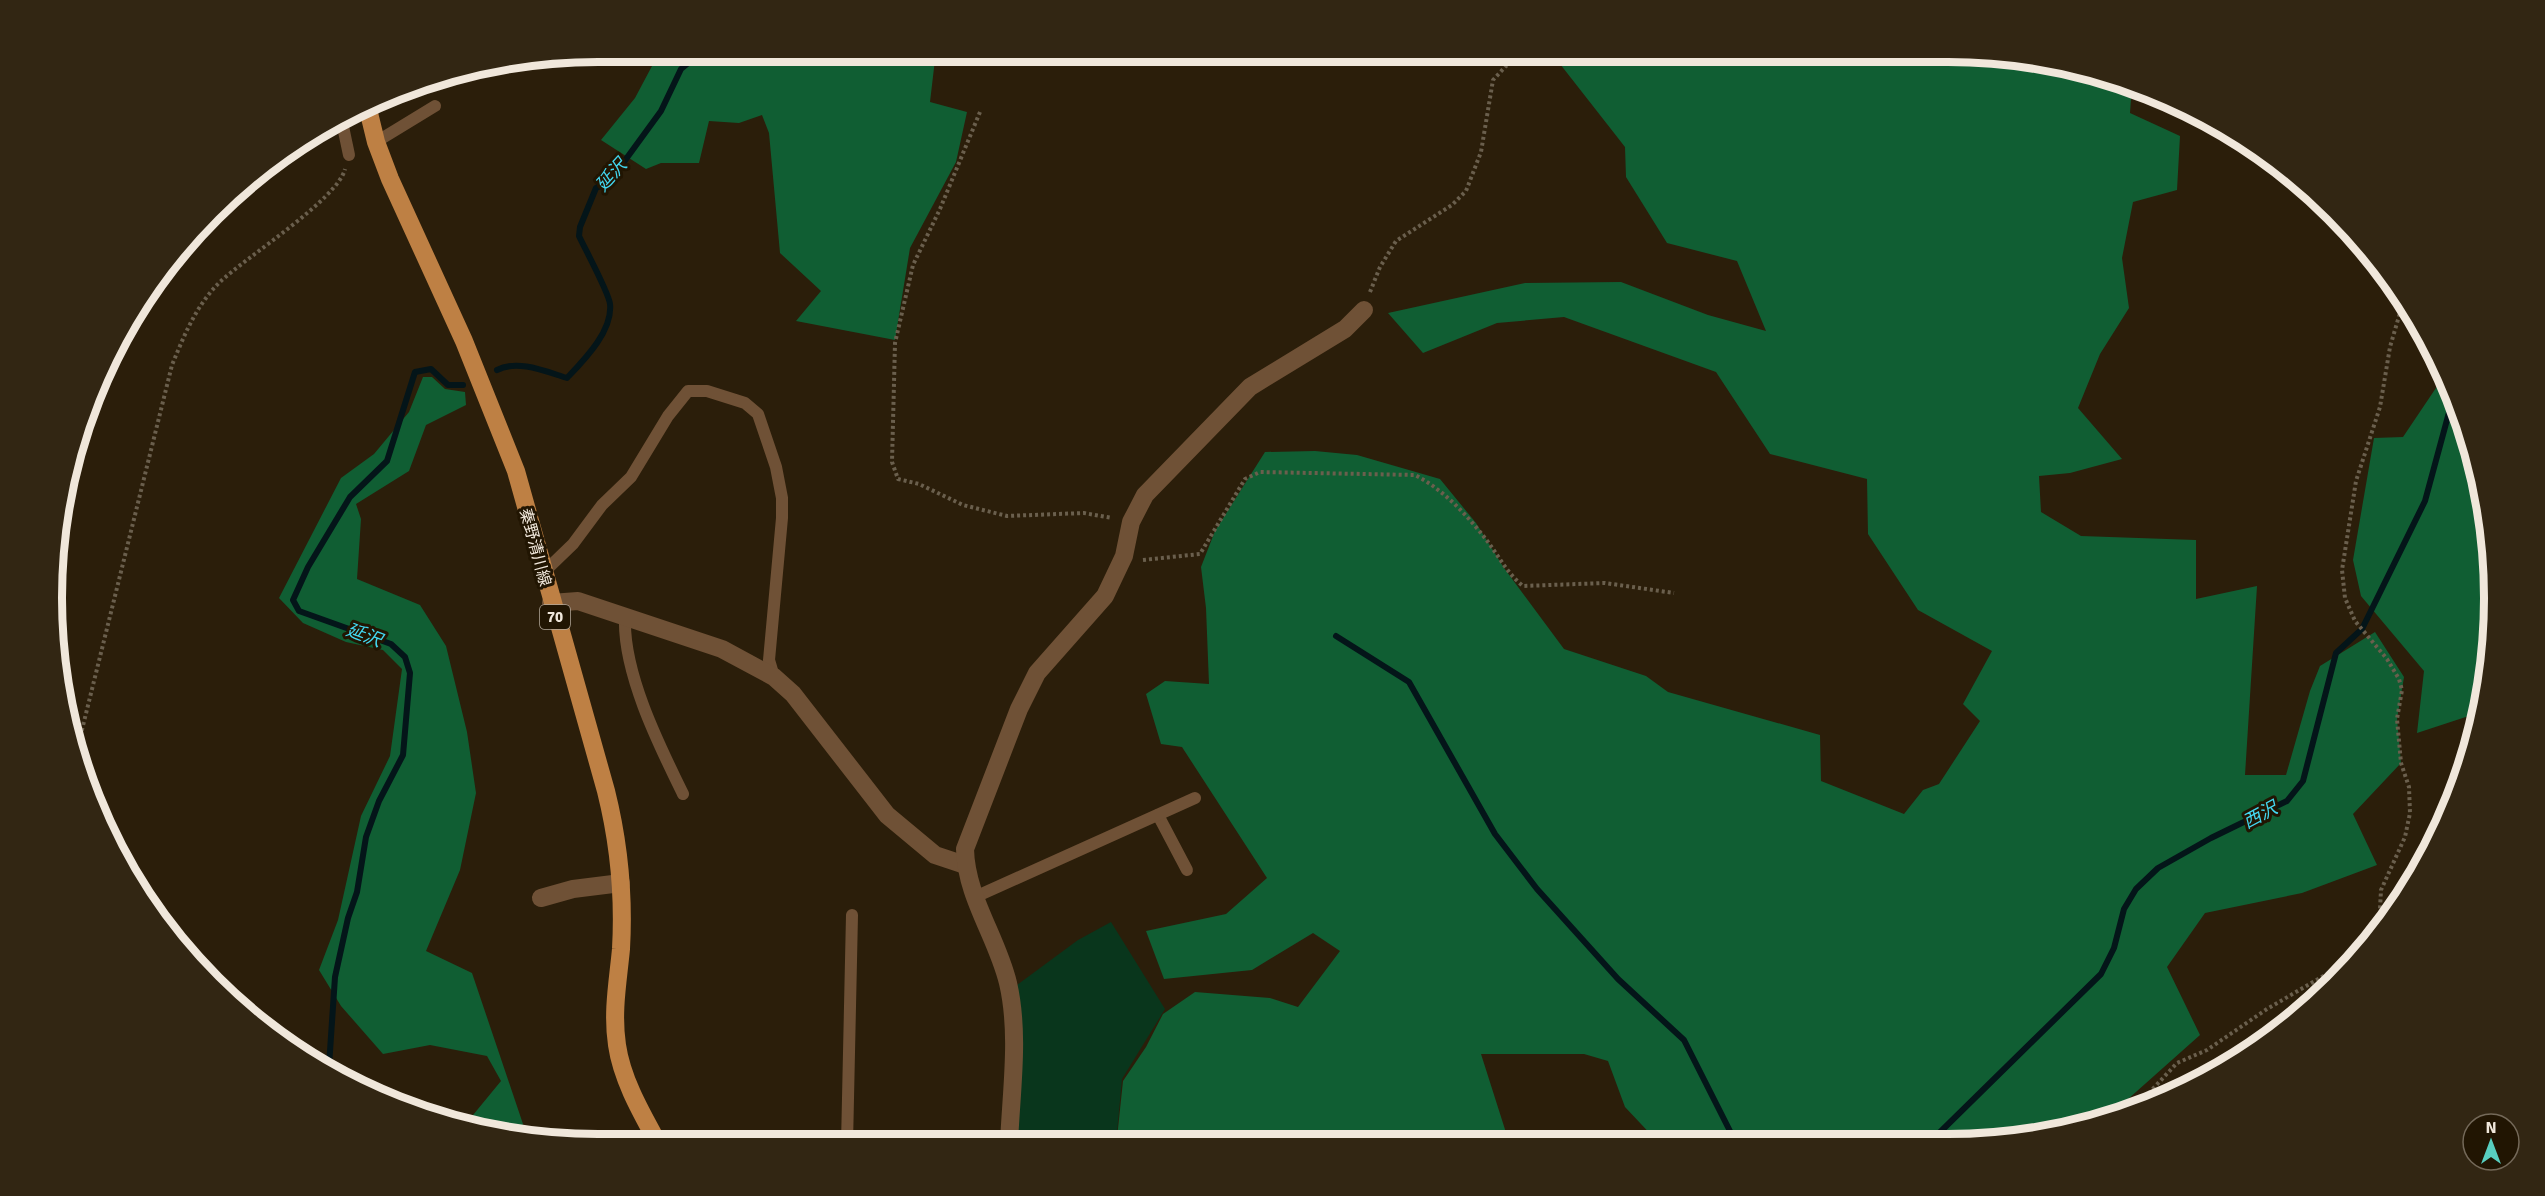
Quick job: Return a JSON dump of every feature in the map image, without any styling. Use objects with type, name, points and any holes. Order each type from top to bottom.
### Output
[{"type":"main road","name":"秦野清川線","points":[[369,113],[376,142],[495,417],[516,471],[551,603],[606,791],[616,839],[621,883],[621,948],[614,1025],[617,1046],[628,1083],[654,1134]]},
{"type":"street","points":[[1009,1134],[1014,1025],[1008,982],[975,897],[965,865],[965,849],[1019,709],[1037,673],[1105,596],[1124,556],[1131,522],[1145,495],[1250,387],[1345,329],[1364,310]]},
{"type":"street","points":[[551,603],[578,601],[722,649],[774,677],[793,694],[887,814],[934,855],[965,865]]},
{"type":"street","points":[[541,898],[573,889],[621,883]]},
{"type":"lane","points":[[376,142],[435,106]]},
{"type":"lane","points":[[343,126],[349,155]]},
{"type":"lane","points":[[544,572],[573,544],[602,505],[631,477],[668,416],[688,391],[706,391],[745,403],[758,414],[776,467],[782,498],[769,660],[774,677]]},
{"type":"lane","points":[[625,618],[624,635],[648,721],[683,794]]},
{"type":"lane","points":[[975,897],[1195,798]]},
{"type":"lane","points":[[1158,815],[1187,870]]},
{"type":"lane","points":[[847,1134],[852,915]]},
{"type":"path","points":[[1364,310],[1380,267],[1396,241],[1452,205],[1466,191],[1481,152],[1493,80],[1506,66],[1513,62]]},
{"type":"path","points":[[980,112],[914,265],[895,343],[892,462],[898,478],[919,484],[963,505],[1007,516],[1084,513],[1131,522]]},
{"type":"path","points":[[80,737],[172,365],[192,318],[219,283],[320,201],[344,176],[349,155]]},
{"type":"path","points":[[2381,913],[2381,890],[2404,837],[2410,813],[2409,787],[2401,763],[2397,719],[2402,690],[2387,659],[2355,621],[2345,598],[2342,570],[2356,481],[2380,407],[2390,347],[2400,312]]},
{"type":"path","points":[[1124,556],[1145,560],[1200,554],[1245,478],[1260,472],[1415,475],[1431,483],[1460,510],[1487,541],[1512,577],[1523,586],[1605,583],[1674,593]]},
{"type":"path","points":[[2144,1097],[2177,1063],[2207,1050],[2267,1009],[2332,971]]},
{"type":"green space","points":[[654,62],[935,62],[930,102],[967,112],[956,162],[910,248],[895,340],[796,321],[821,291],[780,253],[769,133],[762,115],[739,123],[709,121],[699,163],[661,163],[646,169],[601,140],[635,98]]},
{"type":"green space","points":[[1558,62],[1947,62],[2017,66],[2086,80],[2131,94],[2130,113],[2180,136],[2177,190],[2133,202],[2122,258],[2129,308],[2100,354],[2078,408],[2122,459],[2070,473],[2039,476],[2041,512],[2081,536],[2196,540],[2196,599],[2257,586],[2245,775],[2286,775],[2310,691],[2320,666],[2375,632],[2404,677],[2397,719],[2401,763],[2353,814],[2377,865],[2302,893],[2205,913],[2167,967],[2200,1035],[2121,1105],[2052,1124],[2017,1130],[1947,1134],[1650,1134],[1625,1107],[1608,1061],[1584,1054],[1481,1054],[1506,1134],[1117,1134],[1123,1081],[1146,1047],[1163,1014],[1195,992],[1270,998],[1298,1007],[1340,951],[1313,933],[1252,970],[1164,979],[1146,931],[1226,914],[1267,878],[1182,747],[1161,744],[1146,694],[1165,681],[1209,684],[1206,608],[1201,567],[1215,531],[1265,452],[1315,451],[1357,455],[1440,479],[1476,523],[1504,568],[1564,649],[1646,676],[1668,692],[1820,735],[1821,781],[1904,814],[1923,790],[1939,784],[1980,721],[1963,704],[1992,651],[1918,610],[1868,534],[1867,479],[1770,454],[1716,372],[1564,317],[1497,323],[1423,353],[1388,313],[1525,283],[1621,282],[1708,315],[1766,331],[1737,261],[1667,243],[1626,177],[1625,147]]},
{"type":"green space","points":[[423,377],[432,377],[445,389],[465,392],[466,405],[426,425],[409,471],[356,504],[361,519],[357,579],[420,605],[446,646],[467,732],[476,793],[460,870],[426,951],[472,973],[523,1124],[520,1129],[470,1119],[501,1081],[487,1056],[430,1045],[383,1054],[341,1006],[319,970],[338,920],[361,816],[390,756],[402,669],[383,650],[346,642],[303,623],[279,598],[341,478],[374,454],[409,412]]},
{"type":"green space","points":[[2439,384],[2455,426],[2473,493],[2479,528],[2484,598],[2479,668],[2470,716],[2417,733],[2424,671],[2361,596],[2353,560],[2374,438],[2403,437]]},
{"type":"green space","points":[[1111,922],[1165,1009],[1122,1079],[1117,1134],[1018,1134],[1017,985],[1078,940]]},
{"type":"waterway","name":"延沢","points":[[497,370],[523,366],[567,378],[589,354],[602,335],[610,314],[610,304],[579,236],[580,227],[596,188],[610,181],[661,111],[681,69],[690,62]]},
{"type":"waterway","name":"延沢","points":[[329,1063],[335,977],[348,918],[357,892],[366,837],[379,801],[403,755],[410,673],[405,657],[391,644],[299,611],[293,600],[308,567],[350,497],[387,461],[415,372],[431,369],[448,385],[463,385]]},
{"type":"waterway","name":"西沢","points":[[1938,1134],[2101,974],[2114,948],[2124,909],[2136,889],[2158,868],[2211,838],[2287,801],[2303,781],[2336,653],[2362,629],[2425,501],[2449,411]]},
{"type":"waterway","points":[[1336,636],[1409,682],[1495,834],[1537,889],[1618,979],[1684,1040],[1731,1134]]}]
